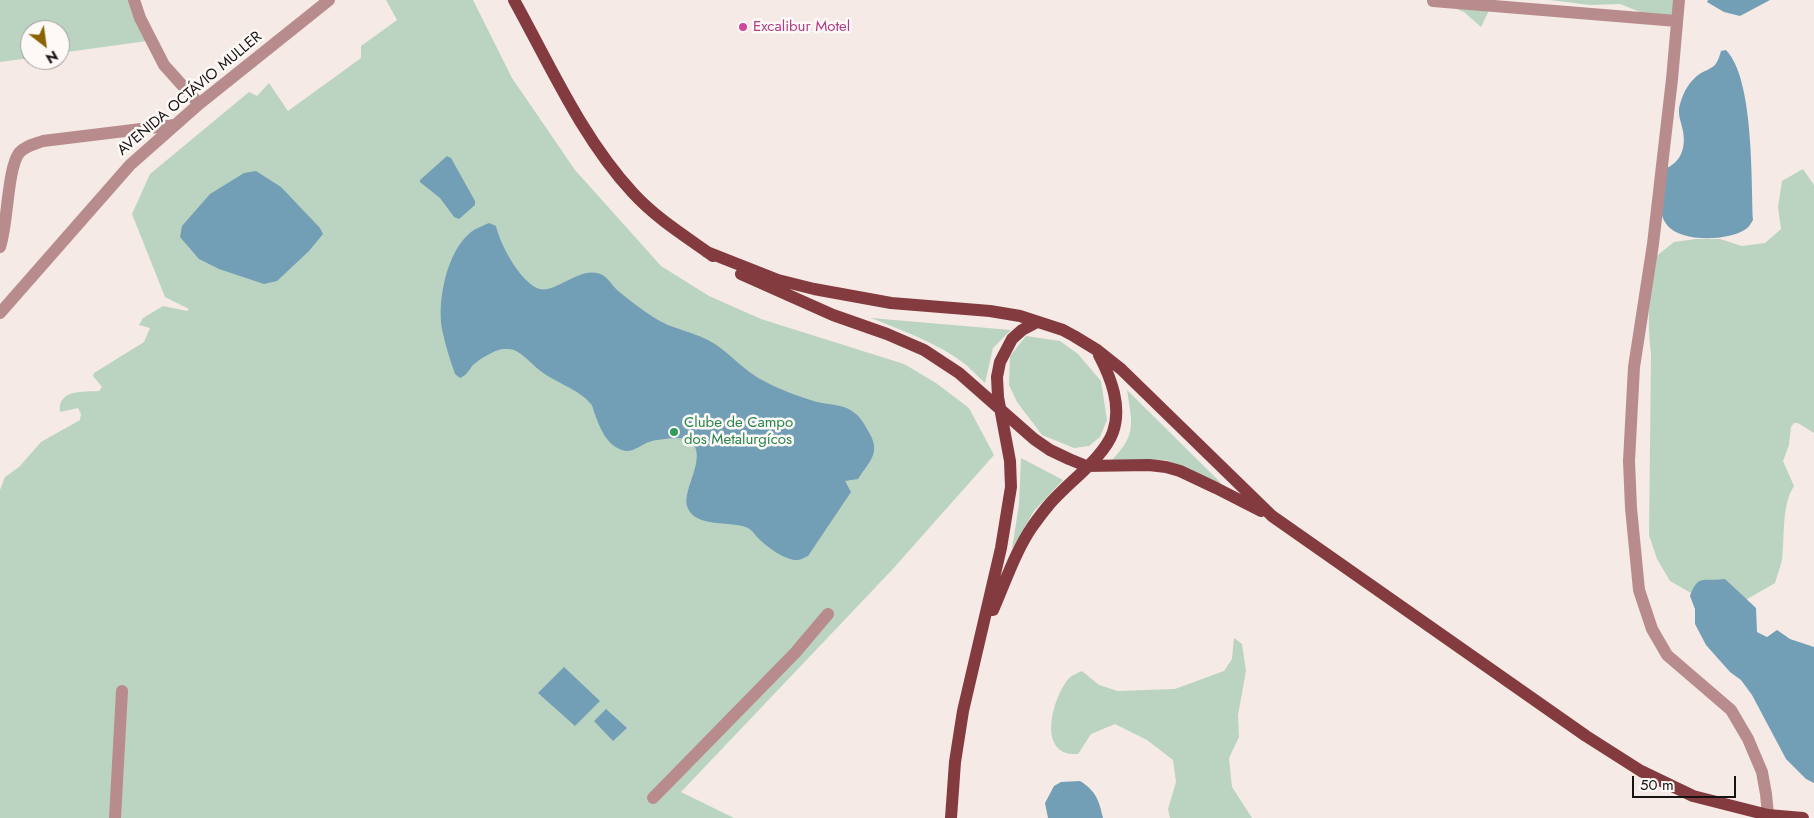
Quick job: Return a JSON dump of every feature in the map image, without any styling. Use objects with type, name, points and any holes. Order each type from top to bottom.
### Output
[{"type":"main road","points":[[514,0],[586,129],[616,173],[633,194],[664,222],[707,252],[742,274],[833,315],[887,334],[924,350],[959,373],[1034,439],[1050,450],[1086,466],[1149,465],[1180,471],[1272,516],[1586,736],[1641,770],[1693,796],[1768,815],[1803,818]]},
{"type":"main road","points":[[707,252],[778,280],[814,289],[890,303],[990,311],[1020,316],[1063,330],[1096,350],[1143,390],[1272,516]]},
{"type":"main road","points":[[951,818],[955,762],[963,711],[1007,516],[1011,487],[1010,461],[997,388],[1000,362],[1012,340],[1022,330],[1037,322]]},
{"type":"main road","points":[[982,632],[1030,530],[1048,506],[1108,443],[1113,433],[1116,407],[1113,390],[1108,372],[1096,350]]},
{"type":"street","points":[[134,0],[140,18],[164,65],[199,104]]},
{"type":"street","name":"AVENIDA OCTÁVIO MULLER","points":[[0,313],[130,165],[199,104],[329,0]]},
{"type":"street","points":[[1678,0],[1653,244],[1633,376],[1629,461],[1631,508],[1639,590],[1652,629],[1664,650],[1731,710],[1748,738],[1762,772],[1768,815]]},
{"type":"street","points":[[1433,1],[1677,21]]},
{"type":"street","points":[[0,248],[14,163],[20,152],[29,146],[43,141],[174,125]]},
{"type":"street","points":[[653,798],[795,653],[828,614]]},
{"type":"street","points":[[115,818],[122,691]]},
{"type":"green space","points":[[0,0],[132,0],[147,41],[70,52],[70,20],[20,20],[20,59],[0,62]]},
{"type":"green space","name":"Clube de Campo dos Metalurgícos","points":[[386,0],[473,0],[512,78],[575,170],[661,266],[709,296],[761,319],[904,364],[936,383],[969,408],[994,455],[891,571],[681,792],[734,818],[0,818],[0,490],[5,477],[19,467],[41,442],[80,420],[81,414],[78,408],[60,412],[60,405],[63,399],[73,393],[99,391],[102,387],[93,376],[94,373],[144,342],[150,328],[139,325],[143,318],[163,306],[187,311],[189,309],[165,297],[132,214],[150,174],[249,92],[257,96],[269,83],[288,111],[361,58],[361,46],[397,20]]},
{"type":"green space","points":[[1435,0],[1498,0],[1493,2],[1481,27],[1464,12]]},
{"type":"green space","points":[[1550,0],[1675,0],[1671,18],[1650,16],[1620,4],[1590,5]]},
{"type":"green space","points":[[1803,169],[1814,185],[1814,433],[1798,423],[1794,423],[1791,427],[1789,445],[1783,461],[1794,486],[1785,512],[1782,560],[1775,583],[1737,605],[1708,607],[1691,593],[1670,581],[1657,559],[1649,535],[1651,354],[1649,318],[1654,258],[1674,242],[1696,239],[1720,239],[1742,246],[1765,243],[1781,229],[1778,207],[1782,181]]},
{"type":"green space","points":[[871,318],[1011,330],[993,348],[985,383],[965,364],[943,350],[920,338]]},
{"type":"green space","points":[[1026,336],[1060,341],[1078,354],[1101,381],[1107,420],[1100,437],[1089,446],[1074,448],[1042,435],[1017,402],[1009,385],[1010,356]]},
{"type":"green space","points":[[1127,390],[1222,484],[1166,460],[1112,460],[1126,443],[1131,428]]},
{"type":"green space","points":[[1021,458],[1063,480],[1034,511],[1012,549],[1019,504]]},
{"type":"green space","points":[[1234,638],[1242,644],[1246,671],[1238,715],[1239,737],[1229,758],[1232,787],[1252,818],[1170,818],[1168,809],[1176,782],[1173,760],[1147,740],[1115,724],[1091,734],[1078,754],[1065,752],[1056,746],[1052,737],[1053,712],[1063,687],[1072,676],[1082,671],[1099,685],[1118,691],[1175,689],[1224,671],[1232,659]]},
{"type":"water","points":[[1708,0],[1770,0],[1740,16],[1724,12],[1707,2]]},
{"type":"water","points":[[1726,50],[1735,64],[1742,83],[1746,105],[1751,155],[1753,220],[1746,229],[1728,236],[1705,238],[1683,235],[1667,225],[1661,212],[1665,169],[1679,158],[1683,149],[1684,137],[1679,111],[1680,104],[1690,83],[1701,73],[1715,65],[1721,51]]},
{"type":"water","points":[[447,156],[451,158],[475,201],[475,205],[459,219],[454,217],[440,198],[420,182]]},
{"type":"water","points":[[256,171],[281,187],[320,228],[323,234],[309,251],[277,281],[264,284],[219,269],[199,259],[180,237],[182,226],[210,194],[244,173]]},
{"type":"water","points":[[489,223],[496,226],[506,251],[517,270],[530,284],[537,288],[550,288],[581,274],[600,274],[606,277],[617,290],[653,317],[715,344],[760,379],[817,402],[847,408],[858,416],[874,444],[873,455],[858,479],[845,481],[851,492],[808,556],[799,560],[793,560],[767,546],[748,528],[705,521],[691,513],[686,499],[697,455],[695,447],[687,439],[658,440],[629,451],[616,447],[607,439],[592,406],[584,397],[538,369],[524,356],[514,350],[503,349],[496,351],[473,365],[462,377],[460,378],[455,374],[442,329],[441,304],[446,277],[450,263],[463,240],[473,231]]},
{"type":"water","points":[[1725,579],[1756,608],[1757,632],[1767,637],[1777,630],[1790,639],[1814,647],[1814,783],[1806,779],[1786,759],[1752,695],[1741,680],[1730,672],[1706,645],[1695,624],[1695,609],[1690,596],[1696,584],[1703,580]]},
{"type":"water","points":[[564,667],[600,701],[575,726],[538,693]]},
{"type":"water","points":[[606,709],[627,728],[613,741],[594,721]]},
{"type":"water","points":[[1080,781],[1090,788],[1096,796],[1103,818],[1048,818],[1045,803],[1054,786],[1061,782]]},
{"type":"place","name":"Excalibur Motel","points":[[743,27]]},
{"type":"place","name":"Clube de Campo dos Metalurgícos","points":[[674,432]]}]
